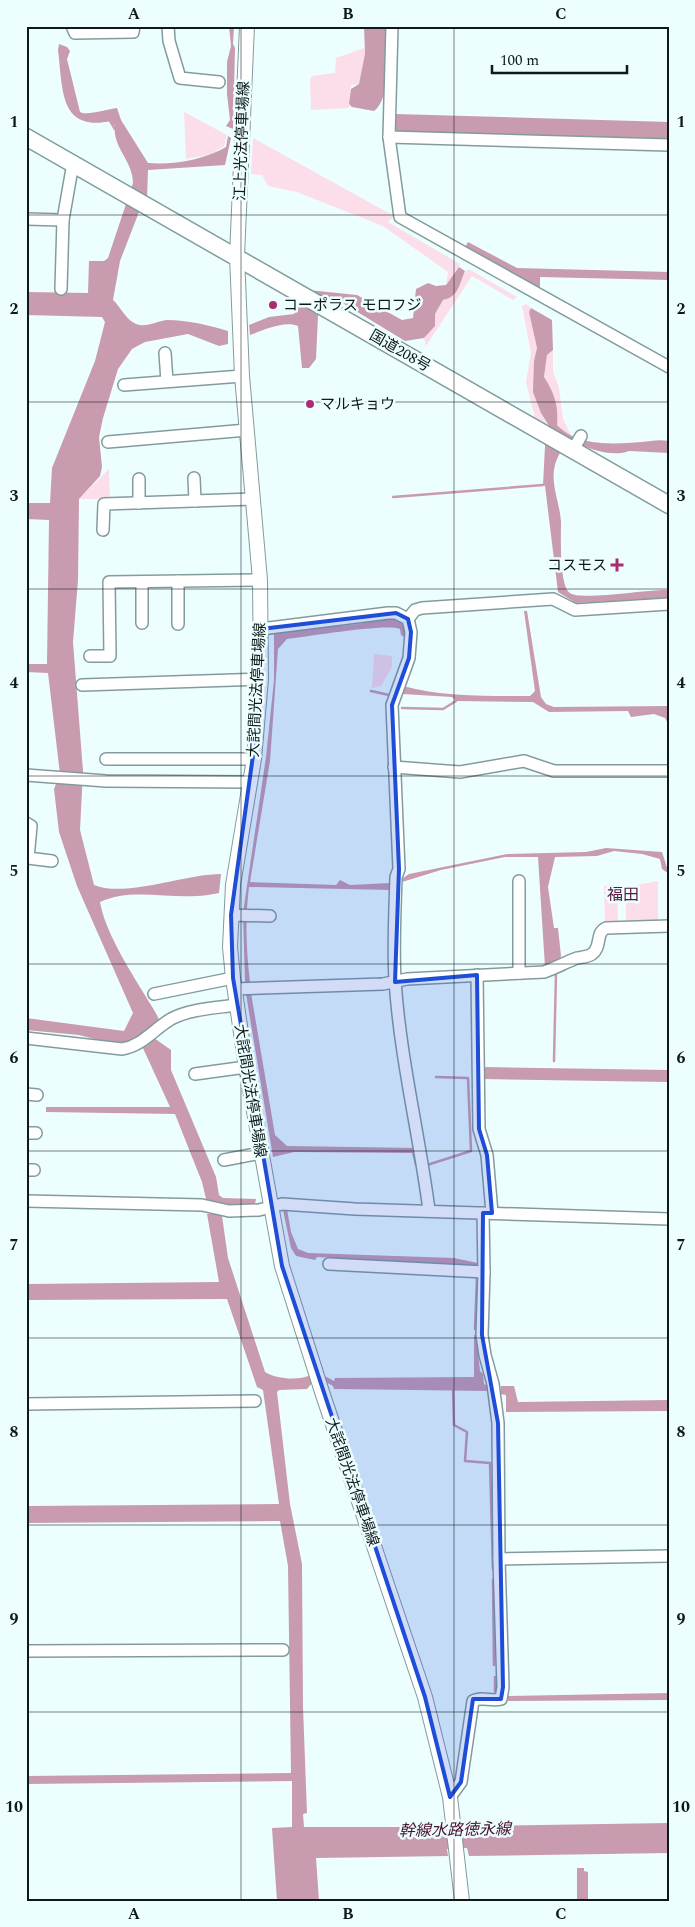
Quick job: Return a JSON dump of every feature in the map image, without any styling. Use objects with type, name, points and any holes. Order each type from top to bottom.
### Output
[{"type":"highway","name":"国道208号","points":[[26,137],[301,294],[577,444],[669,505]]},
{"type":"main road","name":"江上光法停車場線","points":[[237,256],[247,26]]},
{"type":"main road","name":"大詫間光法停車場線","points":[[237,256],[242,376],[260,580],[261,629],[260,679],[254,759],[233,886],[239,915],[233,983],[236,1005],[270,1208],[282,1266],[320,1386],[425,1697],[450,1797],[462,1901]]},
{"type":"street","points":[[72,26],[75,32],[133,32],[134,26]]},
{"type":"street","points":[[168,26],[169,41],[180,78],[219,82]]},
{"type":"street","points":[[392,26],[389,137],[400,217],[669,366]]},
{"type":"street","points":[[389,137],[669,145]]},
{"type":"street","points":[[61,289],[63,220],[73,164]]},
{"type":"street","points":[[26,219],[63,220]]},
{"type":"street","points":[[165,353],[167,381]]},
{"type":"street","points":[[124,385],[242,376]]},
{"type":"street","points":[[108,442],[246,430]]},
{"type":"street","points":[[194,478],[195,501]]},
{"type":"street","points":[[139,479],[139,503]]},
{"type":"street","points":[[104,530],[104,504],[253,500]]},
{"type":"street","points":[[90,656],[110,656],[109,582],[260,580]]},
{"type":"street","points":[[178,581],[178,624]]},
{"type":"street","points":[[142,582],[142,623]]},
{"type":"street","points":[[408,619],[415,610],[422,608],[553,599],[575,610],[669,604]]},
{"type":"street","points":[[261,629],[388,613],[396,613],[408,619]]},
{"type":"street","points":[[408,619],[411,632],[409,658],[392,705],[399,869],[396,877],[395,982],[404,1059],[430,1210]]},
{"type":"street","points":[[82,685],[260,679]]},
{"type":"street","points":[[106,759],[254,759]]},
{"type":"street","points":[[394,766],[460,772],[524,761],[554,771],[669,771]]},
{"type":"street","points":[[26,775],[77,780],[250,782]]},
{"type":"street","points":[[26,823],[31,826],[28,858],[52,861]]},
{"type":"street","points":[[520,881],[520,973]]},
{"type":"street","points":[[239,915],[270,916]]},
{"type":"street","points":[[154,994],[233,983],[395,982],[407,979],[544,972],[559,968],[576,958],[592,955],[597,948],[599,935],[606,928],[669,926]]},
{"type":"street","points":[[450,1797],[461,1782],[473,1701],[476,1699],[496,1701],[501,1699],[503,1687],[499,1559],[498,1423],[494,1389],[482,1335],[487,1213],[487,1155],[479,1129],[477,976]]},
{"type":"street","points":[[26,1038],[122,1049],[131,1048],[170,1020],[182,1014],[236,1005]]},
{"type":"street","points":[[195,1074],[246,1067]]},
{"type":"street","points":[[224,1160],[261,1153]]},
{"type":"street","points":[[26,1201],[213,1208],[229,1211],[270,1208],[282,1204],[669,1219]]},
{"type":"street","points":[[329,1264],[484,1272]]},
{"type":"street","points":[[26,1404],[255,1401]]},
{"type":"street","points":[[499,1559],[669,1556]]},
{"type":"street","points":[[26,1651],[284,1650]]},
{"type":"highlighted area","points":[[396,613],[408,619],[411,632],[409,658],[392,705],[399,869],[395,982],[477,975],[479,1129],[487,1155],[492,1213],[483,1213],[482,1335],[498,1423],[503,1687],[501,1699],[473,1699],[461,1782],[450,1797],[425,1697],[282,1266],[233,978],[231,915],[258,719],[261,629]]},
{"type":"shaded area","points":[[229,26],[234,26],[233,44],[235,48],[233,129],[226,126],[230,120],[227,94],[227,62],[231,46]]},
{"type":"shaded area","points":[[364,26],[387,26],[388,59],[386,84],[380,105],[374,111],[352,107],[349,104],[351,89],[359,84],[365,54]]},
{"type":"shaded area","points":[[59,44],[67,47],[70,51],[67,59],[80,112],[92,113],[117,108],[121,120],[148,163],[178,162],[208,155],[226,147],[228,136],[231,138],[225,165],[148,170],[147,199],[139,212],[120,261],[113,300],[129,319],[136,324],[148,325],[167,320],[205,325],[228,331],[228,344],[219,346],[188,334],[145,342],[132,349],[118,369],[99,437],[102,467],[100,476],[79,499],[78,580],[73,642],[83,771],[80,830],[94,885],[122,889],[221,874],[219,893],[202,896],[135,894],[123,895],[100,902],[107,925],[118,948],[160,1022],[154,1038],[171,1050],[171,1070],[216,1177],[219,1195],[223,1198],[256,1199],[255,1204],[224,1205],[207,1203],[202,1182],[175,1114],[46,1112],[46,1107],[170,1107],[142,1046],[103,1043],[102,1041],[79,1035],[26,1030],[26,1018],[124,1031],[133,1013],[77,886],[59,832],[54,789],[60,774],[48,673],[26,672],[26,664],[47,664],[49,520],[26,519],[26,503],[50,503],[52,468],[95,361],[105,322],[102,317],[26,315],[26,292],[88,293],[89,261],[104,261],[108,258],[133,183],[130,168],[119,147],[115,126],[111,121],[94,123],[81,120],[73,114],[67,104],[61,79]]},
{"type":"shaded area","points":[[364,48],[366,54],[359,84],[351,85],[349,108],[311,110],[310,80],[312,76],[335,73],[336,58]]},
{"type":"shaded area","points":[[184,112],[227,135],[224,146],[211,154],[186,159]]},
{"type":"shaded area","points":[[396,114],[669,122],[669,140],[396,132]]},
{"type":"shaded area","points":[[253,138],[394,216],[388,222],[460,264],[459,267],[446,285],[448,272],[383,226],[297,192],[268,186],[262,175],[251,174]]},
{"type":"shaded area","points":[[468,242],[517,268],[669,272],[669,280],[540,277],[540,288],[465,247]]},
{"type":"shaded area","points":[[459,267],[465,271],[458,289],[452,296],[443,300],[435,314],[435,326],[424,338],[405,341],[341,302],[326,301],[318,315],[316,359],[309,368],[302,368],[298,326],[293,324],[281,325],[250,335],[249,325],[269,317],[294,314],[308,290],[357,295],[402,320],[413,318],[416,289],[428,283],[436,286],[446,285]]},
{"type":"shaded area","points":[[469,269],[517,297],[513,300],[472,276],[426,346],[424,338],[435,326],[435,314],[443,300],[450,298],[454,294],[462,277]]},
{"type":"shaded area","points":[[526,304],[531,308],[529,312],[537,348],[534,361],[541,413],[549,429],[536,422],[526,382],[531,353],[522,306]]},
{"type":"shaded area","points":[[531,308],[552,320],[553,350],[547,355],[544,377],[551,388],[555,400],[557,425],[565,432],[585,441],[619,443],[669,441],[669,453],[629,451],[607,453],[591,449],[571,440],[563,447],[555,465],[554,486],[561,522],[561,560],[566,588],[570,593],[587,596],[669,590],[669,598],[576,603],[558,592],[545,486],[543,485],[545,446],[549,426],[541,413],[533,392],[534,361],[537,348],[529,312]]},
{"type":"shaded area","points":[[553,350],[553,371],[559,388],[563,419],[572,437],[557,425],[558,416],[544,377],[547,355]]},
{"type":"shaded area","points":[[109,469],[110,499],[79,499]]},
{"type":"shaded area","points":[[524,611],[527,611],[541,697],[546,704],[554,707],[669,706],[669,725],[665,718],[654,714],[631,717],[628,711],[549,712],[533,702],[456,701],[452,697],[403,694],[398,697],[403,686],[450,694],[530,696],[535,691]]},
{"type":"shaded area","points":[[383,618],[395,619],[401,623],[407,633],[404,637],[401,635],[400,629],[363,629],[287,639],[278,649],[270,761],[250,882],[336,885],[340,880],[350,885],[390,883],[391,890],[249,887],[247,934],[250,982],[245,982],[243,913],[266,757],[274,680],[274,632],[359,624]]},
{"type":"shaded area","points":[[374,654],[392,656],[392,667],[381,686],[372,688]]},
{"type":"shaded area","points":[[606,848],[662,852],[669,874],[662,869],[660,859],[642,854],[614,851],[597,856],[555,857],[548,887],[554,928],[558,928],[561,956],[558,963],[545,967],[538,857],[505,857],[441,870],[402,882],[403,878],[409,874],[507,854],[586,852]]},
{"type":"shaded area","points":[[658,881],[658,923],[626,924],[626,887]]},
{"type":"shaded area","points":[[617,885],[618,924],[605,925],[604,886]]},
{"type":"shaded area","points":[[251,993],[275,1135],[287,1146],[417,1148],[421,1167],[415,1166],[412,1153],[294,1152],[273,1157],[246,994]]},
{"type":"shaded area","points":[[484,1067],[669,1070],[669,1082],[483,1079]]},
{"type":"shaded area","points":[[287,1209],[291,1232],[298,1249],[308,1253],[454,1258],[478,1263],[478,1266],[317,1257],[315,1260],[296,1256],[291,1248],[283,1210]]},
{"type":"shaded area","points":[[211,1211],[222,1216],[228,1258],[265,1372],[287,1378],[300,1378],[311,1375],[312,1383],[307,1389],[279,1390],[277,1392],[290,1504],[302,1564],[303,1707],[307,1813],[303,1814],[304,1827],[445,1827],[446,1833],[466,1833],[466,1826],[669,1823],[669,1853],[469,1856],[467,1848],[447,1849],[448,1856],[316,1858],[319,1901],[277,1901],[272,1828],[292,1827],[292,1781],[26,1784],[26,1776],[291,1773],[288,1566],[280,1521],[26,1523],[26,1506],[279,1504],[263,1390],[257,1387],[227,1299],[26,1300],[26,1284],[219,1282],[207,1214],[212,1214]]},
{"type":"shaded area","points":[[474,1335],[476,1335],[480,1371],[483,1374],[484,1384],[489,1387],[490,1391],[334,1389],[333,1386],[324,1381],[321,1374],[334,1381],[335,1378],[474,1377]]},
{"type":"shaded area","points":[[501,1386],[514,1386],[518,1402],[669,1400],[669,1411],[506,1412],[506,1395],[500,1394]]},
{"type":"shaded area","points":[[669,1693],[669,1700],[508,1701],[508,1696]]},
{"type":"shaded area","points":[[577,1868],[584,1868],[584,1871],[588,1872],[588,1901],[577,1901]]},
{"type":"waterway","points":[[109,119],[115,129]]},
{"type":"waterway","points":[[393,497],[543,485]]},
{"type":"waterway","points":[[371,691],[389,695]]},
{"type":"waterway","points":[[402,708],[443,709],[456,701]]},
{"type":"waterway","points":[[554,1061],[556,973]]},
{"type":"waterway","points":[[427,1165],[471,1151],[468,1078],[436,1077]]},
{"type":"waterway","points":[[475,1329],[477,1278]]},
{"type":"waterway","points":[[453,1389],[454,1425],[467,1432],[465,1461],[490,1463],[493,1569]]},
{"type":"waterway","points":[[493,1580],[494,1665]]},
{"type":"waterway","points":[[495,1677],[495,1691]]},
{"type":"place","name":"コーポラス モロフジ","points":[[273,305]]},
{"type":"place","name":"マルキョウ","points":[[310,404]]},
{"type":"place","name":"コスモス","points":[[617,565]]},
{"type":"district","name":"福田","points":[[623,895]]},
{"type":"water label","name":"幹線水路徳永線","points":[[455,1830]]}]
